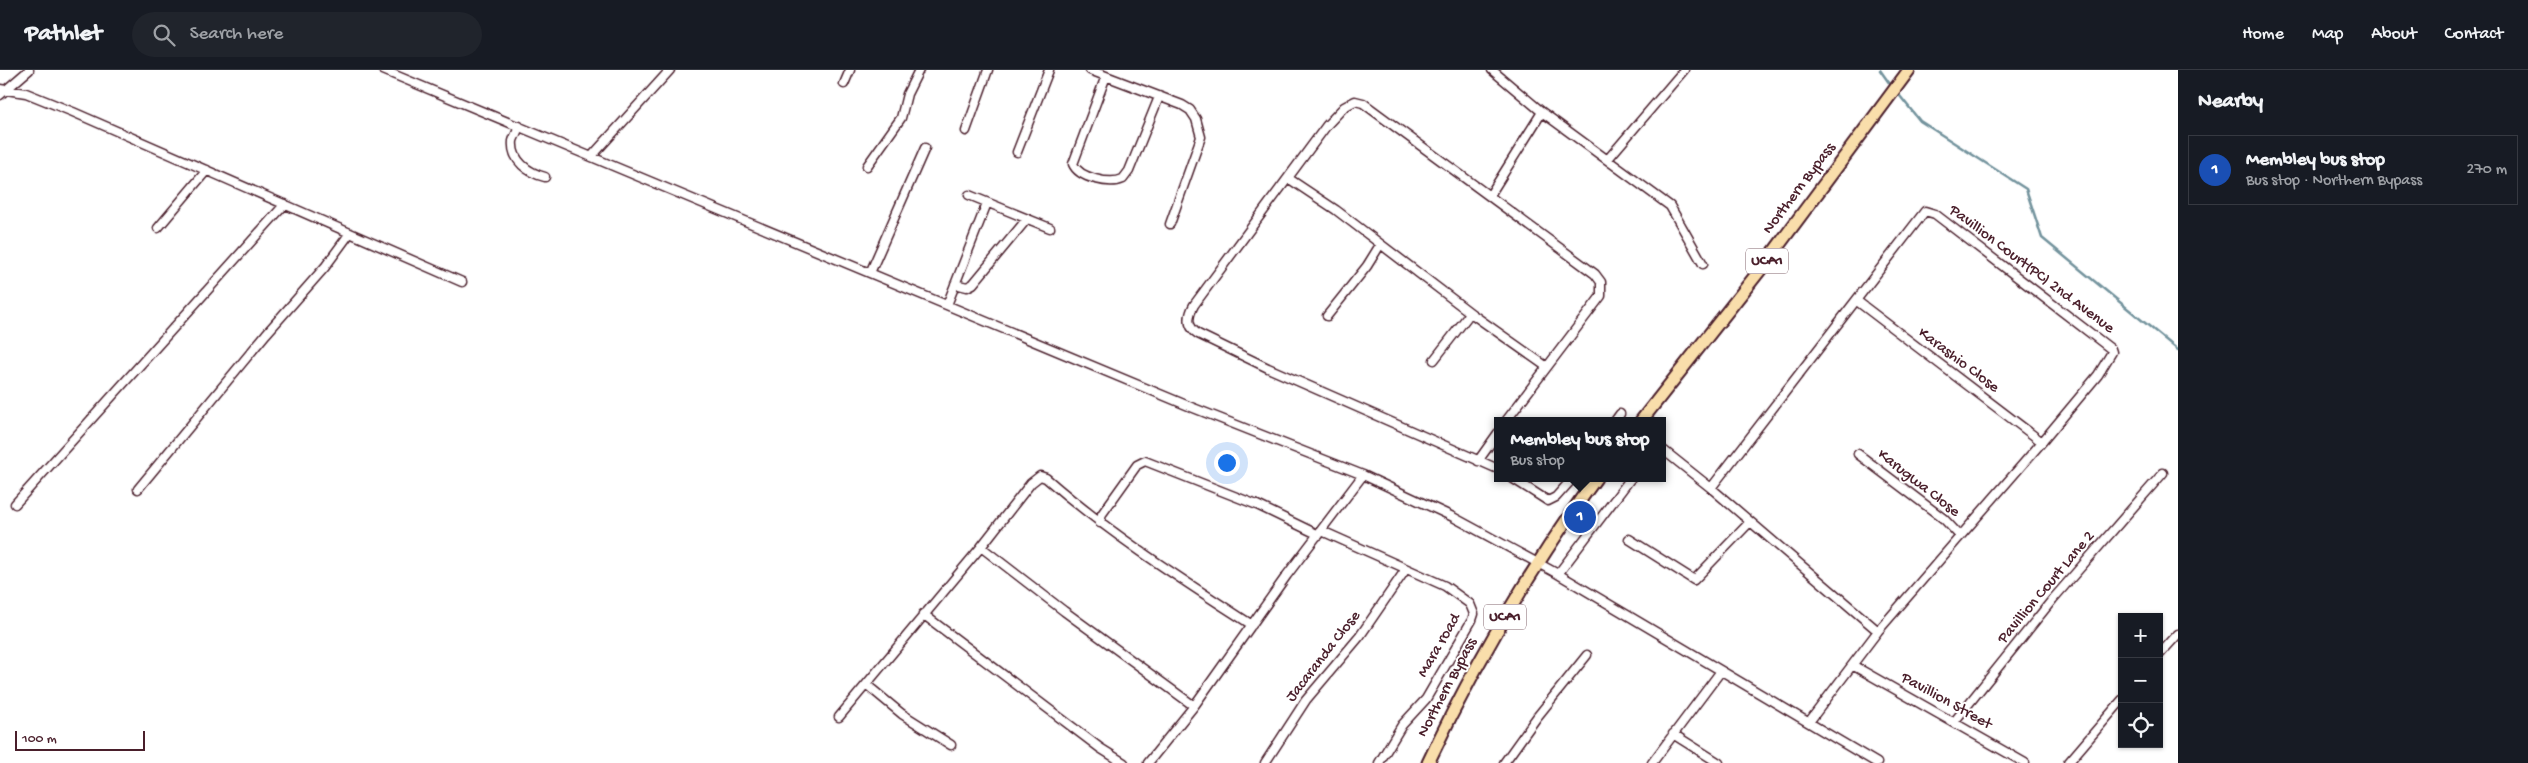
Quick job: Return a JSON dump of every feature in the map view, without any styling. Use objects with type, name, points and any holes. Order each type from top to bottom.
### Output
[{"type":"main road","name":"Northern Bypass","points":[[1644,417],[1764,265],[1843,160],[1898,82],[1909,70]]},
{"type":"main road","name":"Northern Bypass","points":[[1428,763],[1480,660],[1538,563],[1593,482]]},
{"type":"street","points":[[2,91],[29,70]]},
{"type":"street","points":[[383,70],[947,306],[1362,475],[1453,517],[1558,574],[1877,763]]},
{"type":"street","points":[[592,156],[670,70]]},
{"type":"street","points":[[844,84],[850,70]]},
{"type":"street","points":[[867,166],[901,118],[907,94],[920,70]]},
{"type":"street","points":[[966,130],[988,70]]},
{"type":"street","points":[[1017,152],[1049,70]]},
{"type":"street","points":[[1090,70],[1190,110],[1196,118],[1201,137],[1170,224]]},
{"type":"street","points":[[1492,70],[1542,112],[1670,206],[1703,264]]},
{"type":"street","points":[[1608,159],[1684,70]]},
{"type":"street","points":[[1106,76],[1073,164],[1079,172],[1111,182],[1123,179],[1129,171],[1159,97]]},
{"type":"street","points":[[2,91],[26,93],[462,282]]},
{"type":"street","points":[[1494,467],[1268,368],[1193,331],[1189,315],[1194,305],[1327,126],[1344,107],[1355,101],[1370,109],[1490,195],[1595,274],[1602,282],[1601,296],[1509,417]]},
{"type":"street","points":[[1490,195],[1542,112]]},
{"type":"street","points":[[519,126],[513,141],[516,156],[522,165],[533,174],[546,177]]},
{"type":"street","points":[[870,273],[925,148]]},
{"type":"street","points":[[158,228],[207,170]]},
{"type":"street","points":[[1288,178],[1336,210],[1472,314],[1547,367]]},
{"type":"street","points":[[970,195],[1050,228]]},
{"type":"street","points":[[947,306],[987,203]]},
{"type":"street","points":[[15,504],[285,204]]},
{"type":"street","name":"Pavillion Court(PC) 2nd Avenue","points":[[1711,488],[1857,300],[1921,213],[1929,211],[2061,308],[2105,342],[2112,352],[2098,375],[2042,442],[1878,631],[1854,666],[1809,722]]},
{"type":"street","points":[[955,284],[967,287],[973,284],[1027,219]]},
{"type":"street","points":[[138,489],[266,334],[325,267],[350,233]]},
{"type":"street","points":[[1327,316],[1367,266],[1380,245]]},
{"type":"street","name":"Karashio Close","points":[[1857,300],[2042,442]]},
{"type":"street","points":[[1434,360],[1468,316],[1472,314]]},
{"type":"street","points":[[1478,461],[1494,439]]},
{"type":"street","points":[[1666,452],[1711,488],[1878,631]]},
{"type":"street","name":"Karugwa Close","points":[[1858,454],[1944,520],[1960,536]]},
{"type":"street","name":"Mara road","points":[[1100,523],[1102,514],[1137,465],[1145,461],[1256,505],[1457,592],[1470,604],[1474,614],[1468,628],[1439,674],[1426,699],[1402,725],[1378,763]]},
{"type":"street","name":"Pavillion Court Lane 2","points":[[1954,722],[2053,599],[2163,473]]},
{"type":"street","points":[[1148,763],[1194,706],[1287,575],[1320,533],[1340,502],[1362,475]]},
{"type":"street","points":[[839,717],[923,614],[981,547],[1034,480],[1040,476],[1046,478],[1100,523],[1165,569],[1252,625]]},
{"type":"street","points":[[1518,482],[1548,501],[1556,497],[1569,482]]},
{"type":"street","points":[[1558,574],[1629,482]]},
{"type":"street","points":[[1629,539],[1694,580],[1750,522]]},
{"type":"street","points":[[981,547],[1064,611],[1194,706]]},
{"type":"street","name":"Jacaranda Close","points":[[1265,763],[1306,700],[1360,636],[1406,569]]},
{"type":"street","points":[[923,614],[1100,748],[1124,763]]},
{"type":"street","points":[[2163,651],[2178,634]]},
{"type":"street","points":[[1504,763],[1537,717],[1587,655]]},
{"type":"street","name":"Pavillion Street","points":[[1854,666],[2026,763]]},
{"type":"street","points":[[1652,763],[1722,671]]},
{"type":"street","points":[[867,685],[902,714],[951,746]]},
{"type":"street","points":[[2068,763],[2119,703]]},
{"type":"street","points":[[1673,734],[1719,763]]},
{"type":"waterway","points":[[1880,70],[1892,87]]},
{"type":"waterway","points":[[1896,91],[1920,121],[2026,189],[2042,238],[2178,350]]},
{"type":"place","name":"Membley bus stop","points":[[1580,517]]}]
